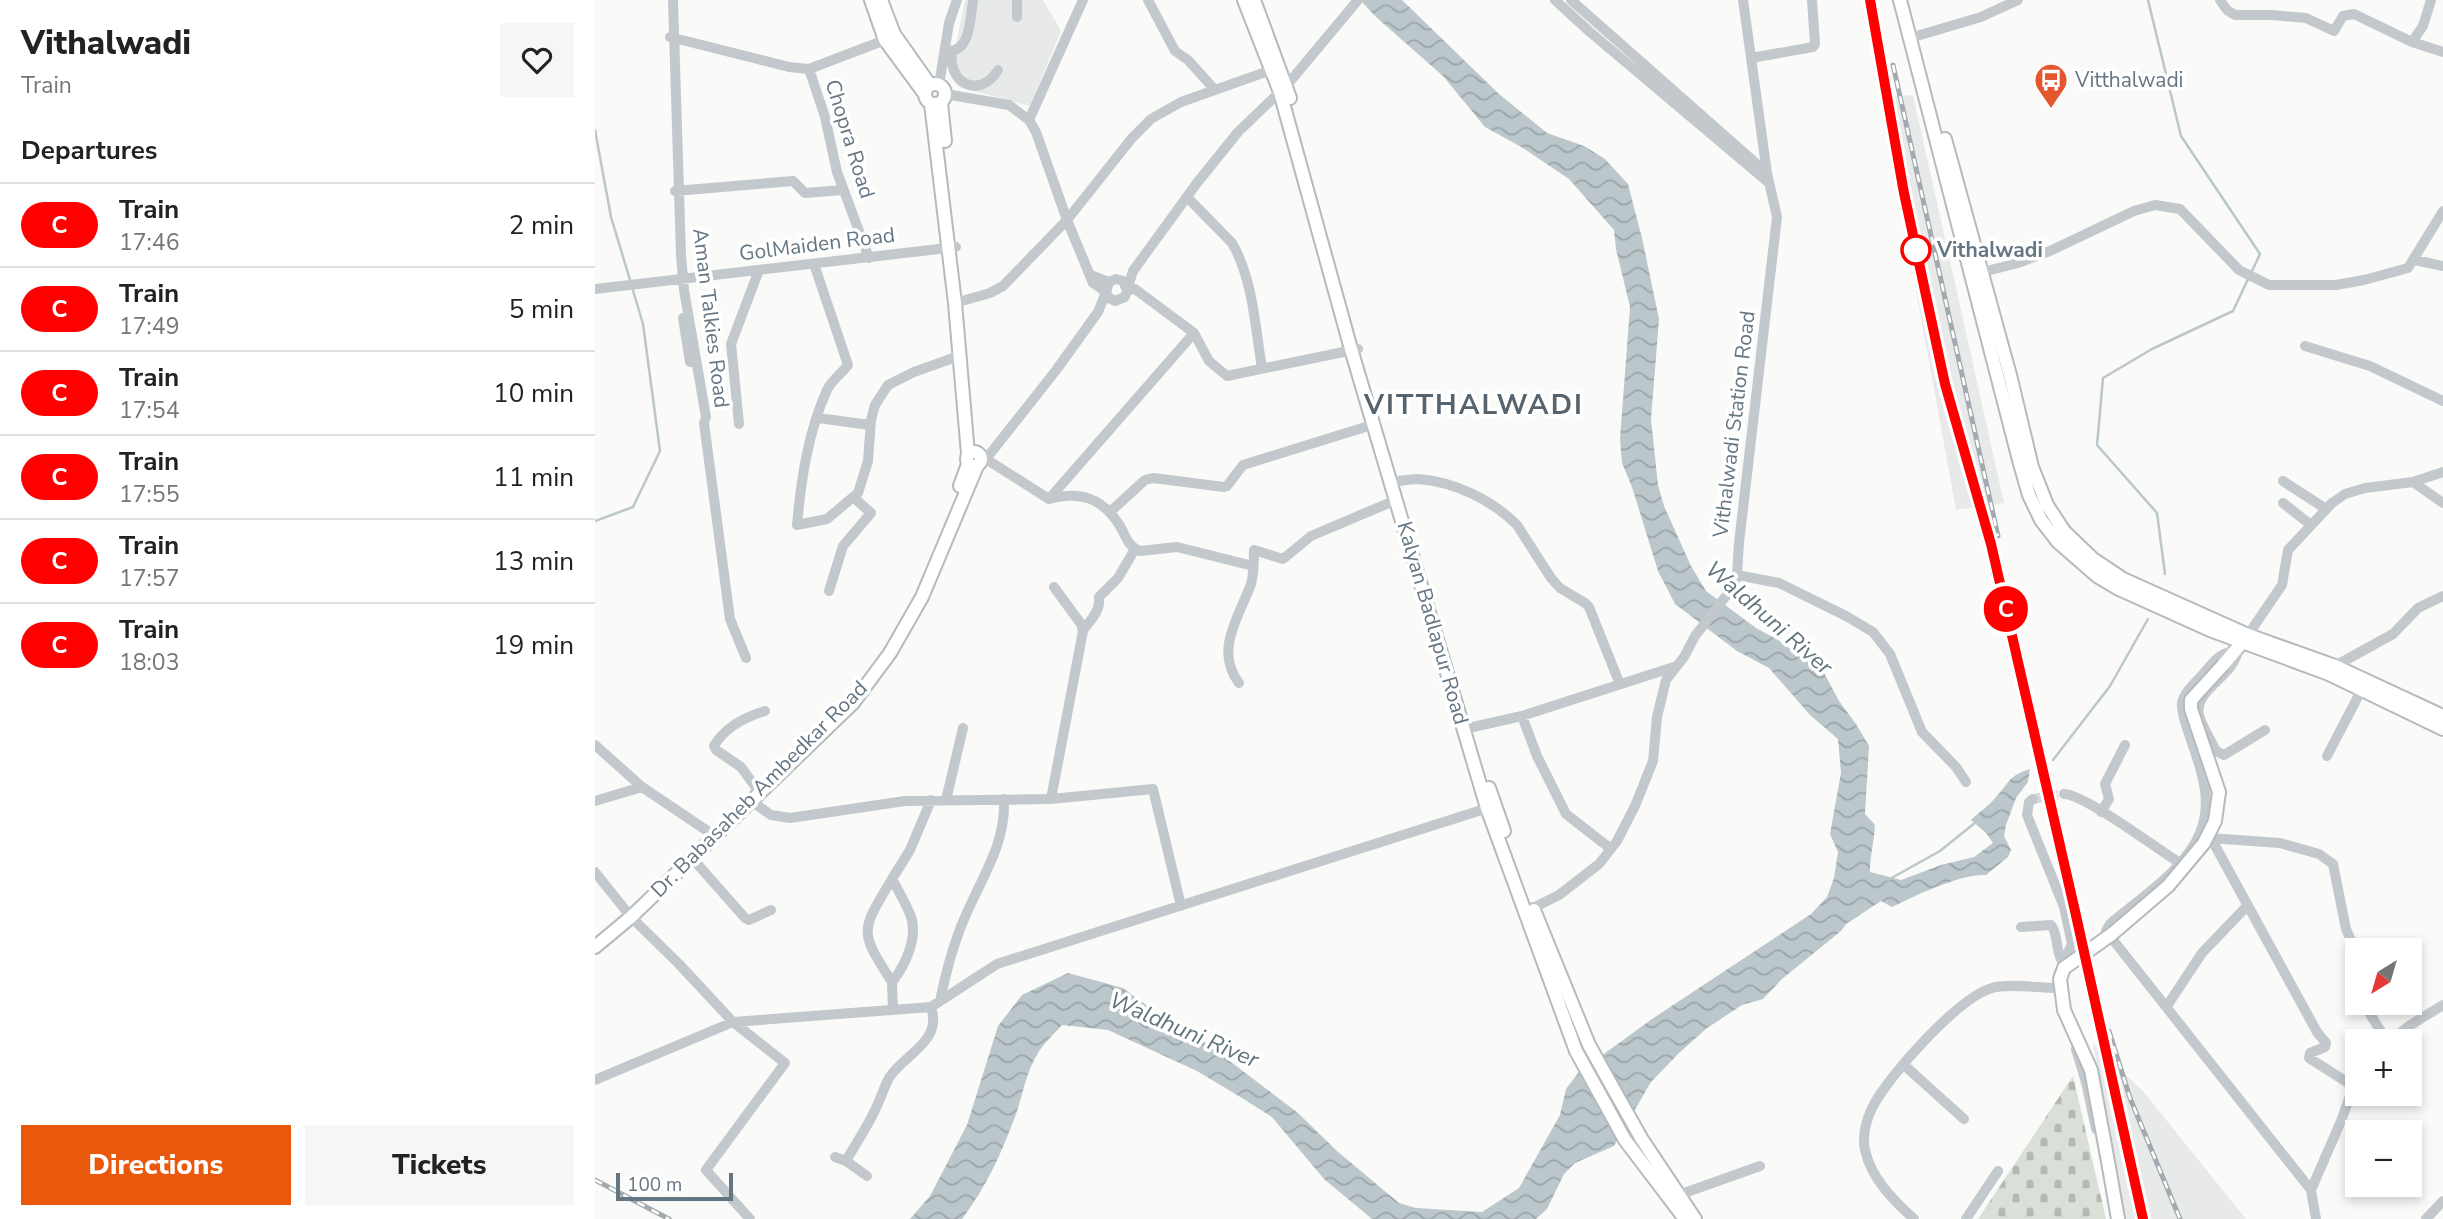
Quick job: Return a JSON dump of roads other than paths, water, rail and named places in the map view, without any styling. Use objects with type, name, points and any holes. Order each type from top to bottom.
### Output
[{"type":"main road","points":[[871,0],[885,40],[935,94]]},
{"type":"main road","points":[[881,0],[894,34],[935,94]]},
{"type":"main road","name":"Kalyan Badlapur Road","points":[[1244,0],[1276,68]]},
{"type":"main road","name":"Kalyan Badlapur Road","points":[[1254,0],[1283,88],[1375,424],[1395,482],[1396,500],[1491,807],[1530,910],[1576,1051],[1625,1140],[1695,1219]]},
{"type":"main road","points":[[1900,0],[1913,36]]},
{"type":"main road","points":[[1907,0],[1922,71],[2041,520],[2076,559],[2119,589],[2169,606],[2243,643],[2329,674],[2443,729]]},
{"type":"main road","name":"Dr. Babasaheb Ambedkar Road","points":[[595,947],[853,702],[890,653],[922,597],[976,459],[935,94]]},
{"type":"main road","name":"Dr. Babasaheb Ambedkar Road","points":[[958,302],[959,356],[976,459]]},
{"type":"main road","name":"Kalyan Badlapur Road","points":[[1355,349],[1467,729]]},
{"type":"main road","points":[[2115,1219],[2113,1185],[2091,1070],[2064,1010],[2060,979],[2064,968],[2112,934],[2168,886],[2204,843],[2215,821],[2219,792],[2191,709],[2191,700],[2243,643]]},
{"type":"main road","points":[[2243,643],[2335,666],[2443,716]]},
{"type":"main road","name":"Dr. Babasaheb Ambedkar Road","points":[[595,940],[692,858],[712,834]]},
{"type":"main road","name":"Kalyan Badlapur Road","points":[[1530,910],[1589,1045],[1685,1219]]},
{"type":"street","name":"Aman Talkies Road","points":[[670,0],[680,279],[699,418],[704,423],[730,620],[746,658]]},
{"type":"street","points":[[957,0],[949,23],[948,51],[957,79],[967,84],[984,83],[993,78],[998,69]]},
{"type":"street","points":[[948,51],[958,51],[964,45],[973,0]]},
{"type":"street","points":[[1017,0],[1017,18]]},
{"type":"street","points":[[1029,120],[1083,0]]},
{"type":"street","points":[[1148,0],[1175,51],[1188,60],[1215,90]]},
{"type":"street","points":[[1555,0],[1590,32],[1768,178]]},
{"type":"street","points":[[1571,0],[1768,178]]},
{"type":"street","name":"Vithalwadi Station Road","points":[[1530,910],[1559,895],[1599,864],[1611,849],[1635,806],[1653,761],[1657,717],[1666,680],[1695,635],[1733,587],[1737,575],[1777,217],[1768,178],[1743,0]]},
{"type":"street","points":[[1751,58],[1813,47],[1812,0]]},
{"type":"street","points":[[1913,36],[1981,17],[2018,0]]},
{"type":"street","points":[[2220,0],[2227,10],[2235,15],[2306,18],[2334,31],[2343,16],[2354,14],[2412,42],[2443,52]]},
{"type":"street","points":[[2412,42],[2423,26],[2431,0]]},
{"type":"street","points":[[1098,312],[1123,296],[1133,271],[1238,132],[1283,88],[1355,3]]},
{"type":"street","points":[[672,37],[789,67],[809,69]]},
{"type":"street","name":"Chopra Road","points":[[869,258],[837,172],[825,117],[809,69],[885,40]]},
{"type":"street","points":[[948,51],[935,94],[1009,105],[1029,120],[1036,132],[1090,275],[1111,284],[1125,284],[1123,296]]},
{"type":"street","points":[[958,302],[990,293],[1003,286],[1067,220],[1132,138],[1151,119],[1181,102],[1276,68]]},
{"type":"street","points":[[676,191],[793,181],[805,193],[843,190]]},
{"type":"street","points":[[1187,197],[1237,251],[1246,280],[1262,368]]},
{"type":"street","points":[[1977,274],[2050,251],[2134,211],[2155,205],[2180,209],[2239,270],[2269,285],[2336,285],[2408,268],[2443,211]]},
{"type":"street","name":"GolMaiden Road","points":[[595,289],[952,248]]},
{"type":"street","points":[[2415,260],[2443,266]]},
{"type":"street","points":[[814,264],[848,365],[828,388],[808,449],[800,489],[797,525],[827,519],[858,493],[868,461],[874,405],[888,385],[914,372],[959,356]]},
{"type":"street","points":[[739,424],[731,344],[759,270]]},
{"type":"street","points":[[1133,271],[1111,284],[1098,312],[1057,369],[976,459],[1049,499],[1068,494],[1098,502],[1110,512],[1135,549]]},
{"type":"street","points":[[1111,284],[1109,298],[1142,294],[1194,333],[1209,361],[1227,376],[1355,349]]},
{"type":"street","points":[[1049,499],[1194,333]]},
{"type":"street","points":[[2305,346],[2370,366],[2443,401]]},
{"type":"street","points":[[818,418],[870,425]]},
{"type":"street","points":[[1110,512],[1145,480],[1153,478],[1224,487],[1243,465],[1375,424]]},
{"type":"street","points":[[2265,730],[2224,755],[2220,754],[2199,715],[2200,700],[2237,660],[2243,643],[2282,585],[2288,550],[2326,509],[2345,494],[2365,488],[2413,481],[2443,472]]},
{"type":"street","points":[[1395,482],[1421,479],[1461,489],[1489,502],[1509,517],[1560,588],[1589,607],[1619,682]]},
{"type":"street","points":[[2283,481],[2326,509]]},
{"type":"street","points":[[2413,481],[2443,503]]},
{"type":"street","points":[[829,591],[843,546],[871,513],[853,497]]},
{"type":"street","points":[[1239,683],[1230,671],[1229,637],[1252,581],[1254,550],[1283,559],[1311,536],[1396,500]]},
{"type":"street","points":[[2283,503],[2311,525]]},
{"type":"street","points":[[1135,549],[1177,547],[1253,566]]},
{"type":"street","points":[[1051,799],[1083,630],[1097,611],[1100,603],[1098,597],[1118,578],[1135,549]]},
{"type":"street","points":[[1737,575],[1779,583],[1873,632],[1890,654],[1922,732],[1956,767],[1966,782]]},
{"type":"street","points":[[1054,587],[1083,630]]},
{"type":"street","points":[[2335,666],[2393,634],[2417,608],[2443,596]]},
{"type":"street","points":[[2243,643],[2221,654],[2189,689],[2182,703],[2184,720],[2203,774],[2207,799],[2200,833],[2180,863],[2110,924],[2106,931],[2311,1190],[2316,1219]]},
{"type":"street","points":[[1467,729],[1522,716],[1619,682],[1677,666]]},
{"type":"street","points":[[2327,756],[2362,689]]},
{"type":"street","points":[[765,711],[736,723],[714,746],[741,767],[771,815],[790,818],[905,801],[1051,799],[1153,789],[1181,906]]},
{"type":"street","points":[[1522,716],[1537,756],[1566,814],[1611,849]]},
{"type":"street","points":[[946,800],[963,728]]},
{"type":"street","points":[[595,745],[642,787],[712,834]]},
{"type":"street","points":[[2104,814],[2109,796],[2105,784],[2125,745]]},
{"type":"street","points":[[595,802],[642,787]]},
{"type":"street","points":[[2064,793],[2074,795],[2180,863]]},
{"type":"street","points":[[846,1161],[875,1110],[890,1076],[920,1048],[932,1029],[936,1004],[960,929],[1001,840],[1005,815],[1004,799]]},
{"type":"street","points":[[2033,799],[2029,802],[2027,815],[2064,907],[2072,944],[2059,969],[2056,988],[2060,1013],[2086,1082],[2115,1219]]},
{"type":"street","points":[[893,1010],[892,982],[866,937],[867,925],[874,908],[910,850],[931,800]]},
{"type":"street","points":[[2104,814],[2114,804]]},
{"type":"street","points":[[595,1080],[733,1022],[893,1010],[936,1004],[997,964],[1491,807]]},
{"type":"street","points":[[2200,833],[2212,840],[2280,843],[2319,854],[2333,864],[2350,938]]},
{"type":"street","points":[[2212,840],[2317,1032],[2326,1043],[2325,1047],[2311,1053],[2309,1058],[2345,1077]]},
{"type":"street","points":[[692,858],[745,918],[750,920],[771,910]]},
{"type":"street","points":[[595,872],[628,914],[678,962],[733,1022],[785,1063],[706,1170],[750,1219]]},
{"type":"street","points":[[892,878],[912,917],[909,951],[899,974],[892,982]]},
{"type":"street","points":[[2167,1006],[2202,953],[2248,905]]},
{"type":"street","points":[[2021,927],[2051,925],[2055,929],[2058,954],[2062,961]]},
{"type":"street","points":[[1914,1219],[1880,1183],[1864,1149],[1864,1133],[1872,1108],[1889,1083],[1936,1029],[1974,996],[1994,987],[2056,988]]},
{"type":"street","points":[[2405,1029],[2443,1005]]},
{"type":"street","points":[[1904,1065],[1964,1119]]},
{"type":"street","points":[[2311,1190],[2346,1106]]},
{"type":"street","points":[[835,1157],[846,1161],[867,1176]]},
{"type":"street","points":[[1674,1197],[1760,1166]]},
{"type":"street","points":[[1966,1219],[1998,1171]]},
{"type":"street","points":[[2426,1219],[2443,1201]]},
{"type":"water","name":"Waldhuni River","points":[[1360,0],[1402,0],[1499,94],[1547,133],[1584,146],[1605,159],[1628,184],[1659,319],[1651,419],[1658,485],[1664,506],[1691,566],[1706,591],[1824,673],[1869,746],[1865,814],[1875,825],[1870,872],[1901,880],[1941,865],[1974,857],[1993,843],[1971,820],[2013,777],[2030,769],[2028,782],[2016,798],[2006,825],[2004,836],[2011,850],[2008,857],[1986,875],[1952,881],[1892,907],[1881,901],[1846,924],[1782,979],[1763,999],[1742,1005],[1707,1028],[1651,1082],[1614,1146],[1575,1163],[1564,1174],[1547,1209],[1536,1219],[1372,1219],[1324,1179],[1272,1117],[1242,1098],[1197,1071],[1108,1030],[1062,1025],[1034,1060],[999,1155],[979,1194],[962,1219],[910,1219],[930,1196],[967,1125],[998,1026],[1022,995],[1068,973],[1123,988],[1197,1036],[1298,1113],[1337,1151],[1399,1203],[1416,1208],[1482,1212],[1519,1188],[1560,1115],[1566,1089],[1579,1072],[1652,1019],[1811,914],[1827,897],[1834,878],[1838,852],[1830,834],[1841,773],[1838,739],[1810,715],[1769,668],[1737,651],[1675,604],[1658,571],[1622,463],[1620,439],[1630,307],[1614,230],[1569,179],[1523,148],[1485,127],[1443,76]]},
{"type":"waterway","points":[[2148,0],[2181,136],[2260,254],[2252,271]]},
{"type":"waterway","points":[[595,130],[611,217],[630,280]]},
{"type":"waterway","points":[[2165,574],[2157,513],[2097,445],[2103,378],[2152,349],[2233,311],[2249,277]]},
{"type":"waterway","points":[[595,521],[633,507],[660,451],[643,324],[632,287]]},
{"type":"waterway","points":[[2053,760],[2110,686],[2148,619]]},
{"type":"waterway","points":[[1888,880],[1940,851],[1976,822]]},
{"type":"tunnel","points":[[2033,799],[2064,794]]},
{"type":"railway","points":[[1870,0],[1904,193],[1945,384],[1991,544],[2143,1219]]},
{"type":"railway","points":[[1893,65],[1998,536]]},
{"type":"railway","points":[[2109,1031],[2130,1098],[2180,1219]]},
{"type":"railway","points":[[595,1180],[669,1219]]},
{"type":"train","name":"C","points":[[1870,0],[1904,193],[1945,384],[1991,544],[2143,1219]]},
{"type":"place","name":"Vitthalwadi","points":[[2051,110]]},
{"type":"place","name":"Vithalwadi","points":[[1916,250]]},
{"type":"district","name":"VITTHALWADI","points":[[1474,405]]}]
